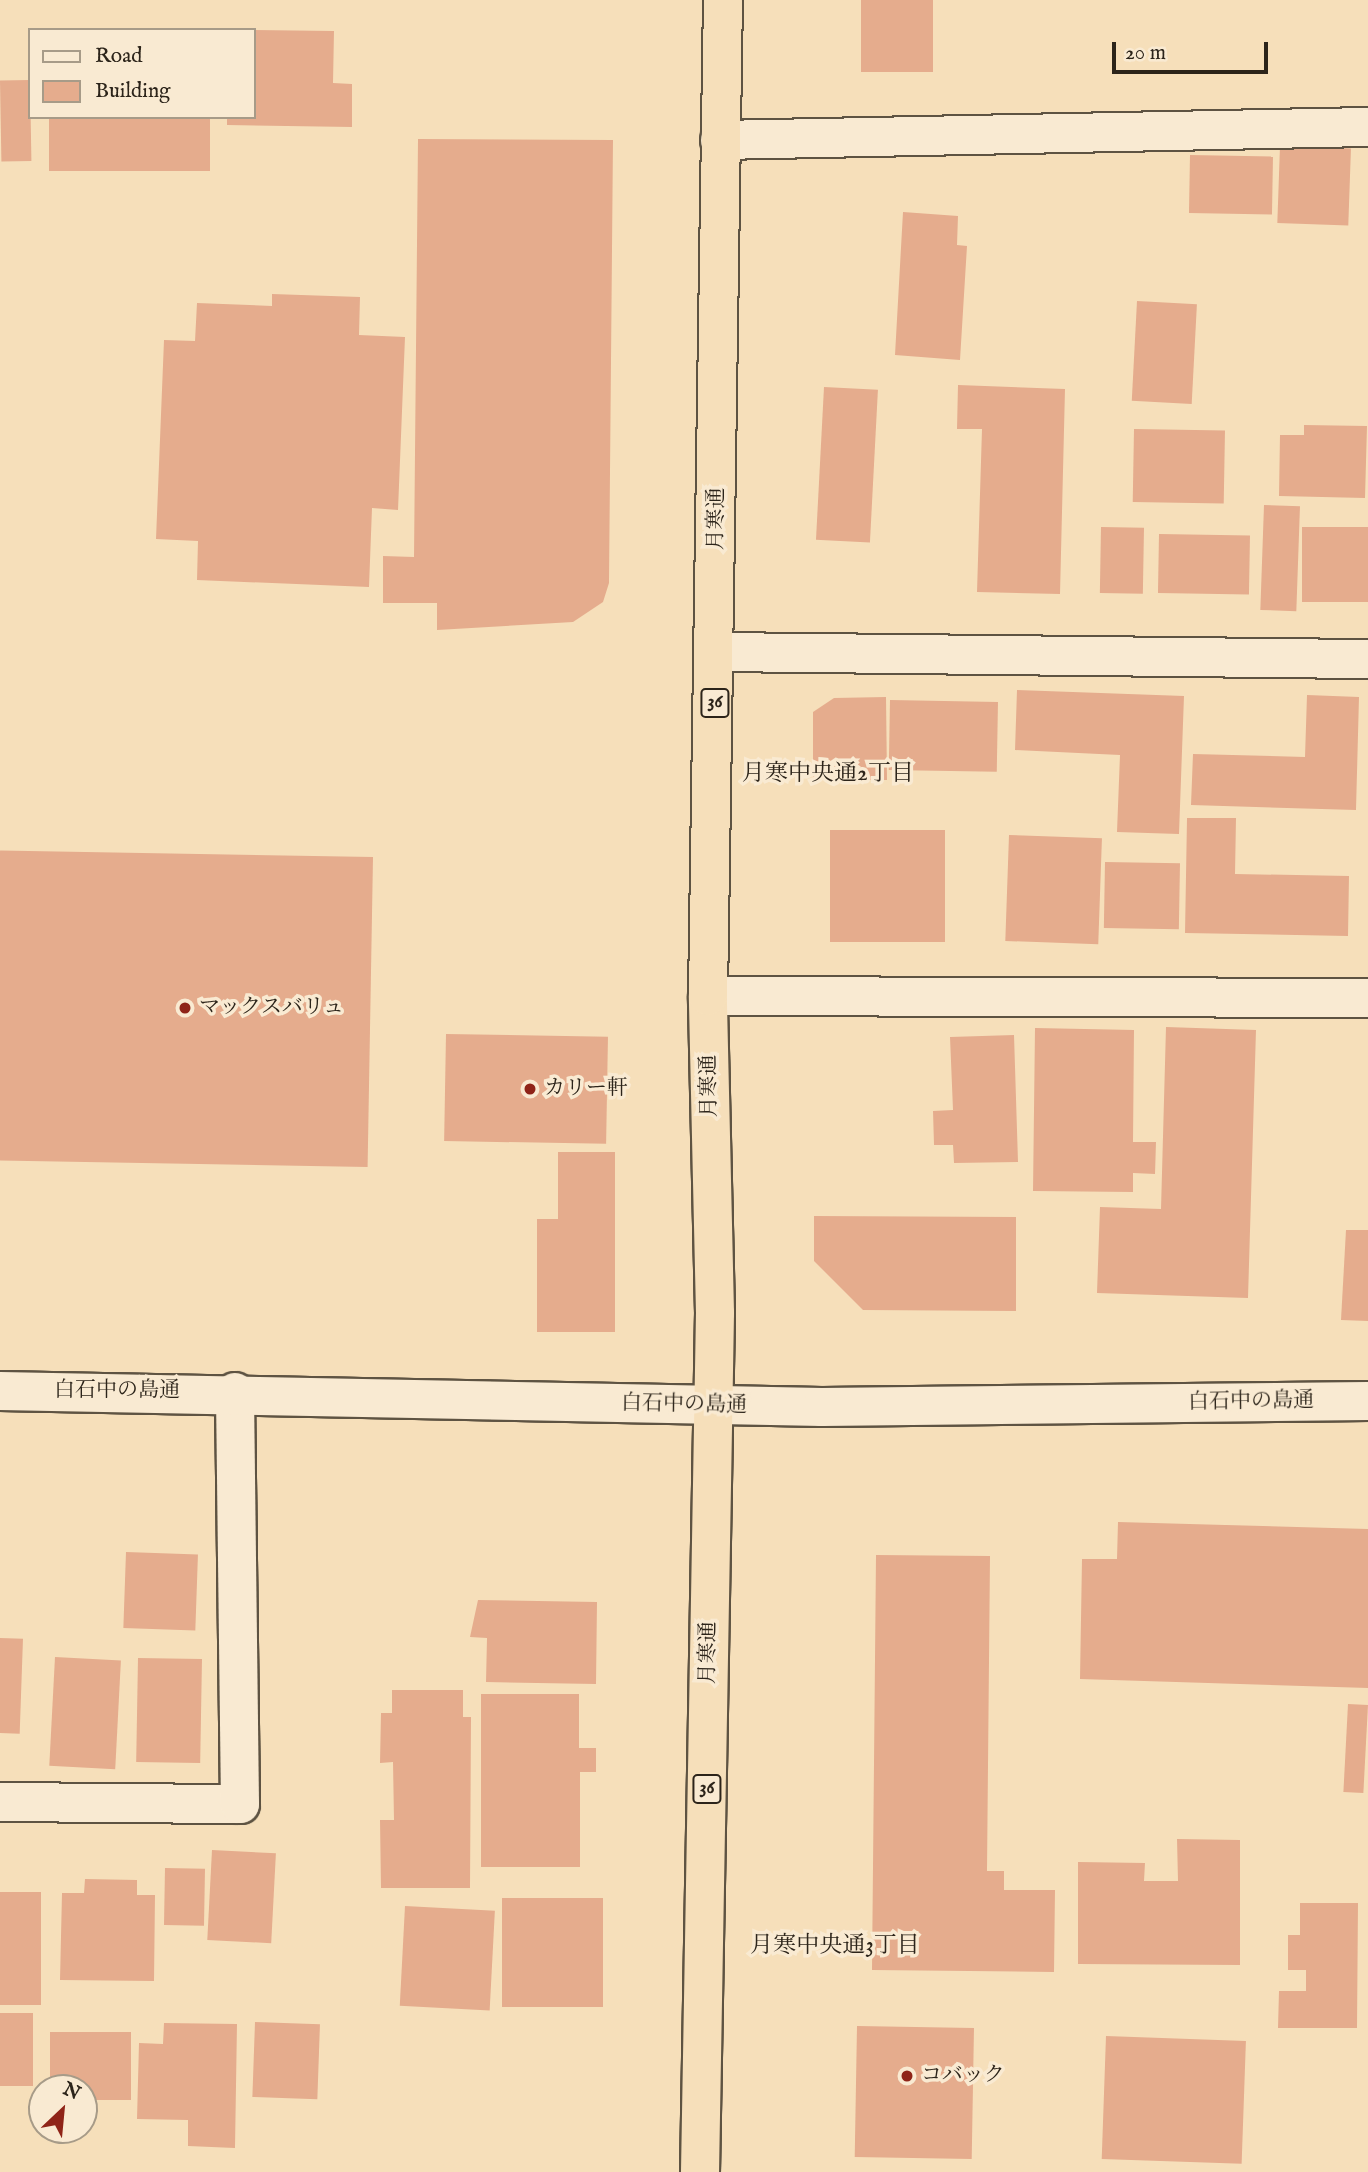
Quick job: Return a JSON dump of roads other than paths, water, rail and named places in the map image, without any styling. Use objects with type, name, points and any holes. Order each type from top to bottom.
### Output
[{"type":"highway","name":"月寒通","points":[[701,2172],[714,1405],[708,996],[716,652],[723,0]]},
{"type":"street","points":[[720,141],[1368,127]]},
{"type":"street","points":[[716,652],[1368,659]]},
{"type":"street","points":[[708,996],[1368,998]]},
{"type":"street","name":"白石中の島通","points":[[0,1391],[235,1392],[714,1405],[1368,1401]]},
{"type":"street","points":[[0,1802],[240,1804],[235,1392]]},
{"type":"place","name":"マックスバリュ","points":[[185,1008]]},
{"type":"place","name":"カリー軒","points":[[530,1089]]},
{"type":"place","name":"コバック","points":[[907,2076]]},
{"type":"district","name":"月寒中央通2丁目","points":[[828,774]]},
{"type":"district","name":"月寒中央通3丁目","points":[[835,1946]]}]
